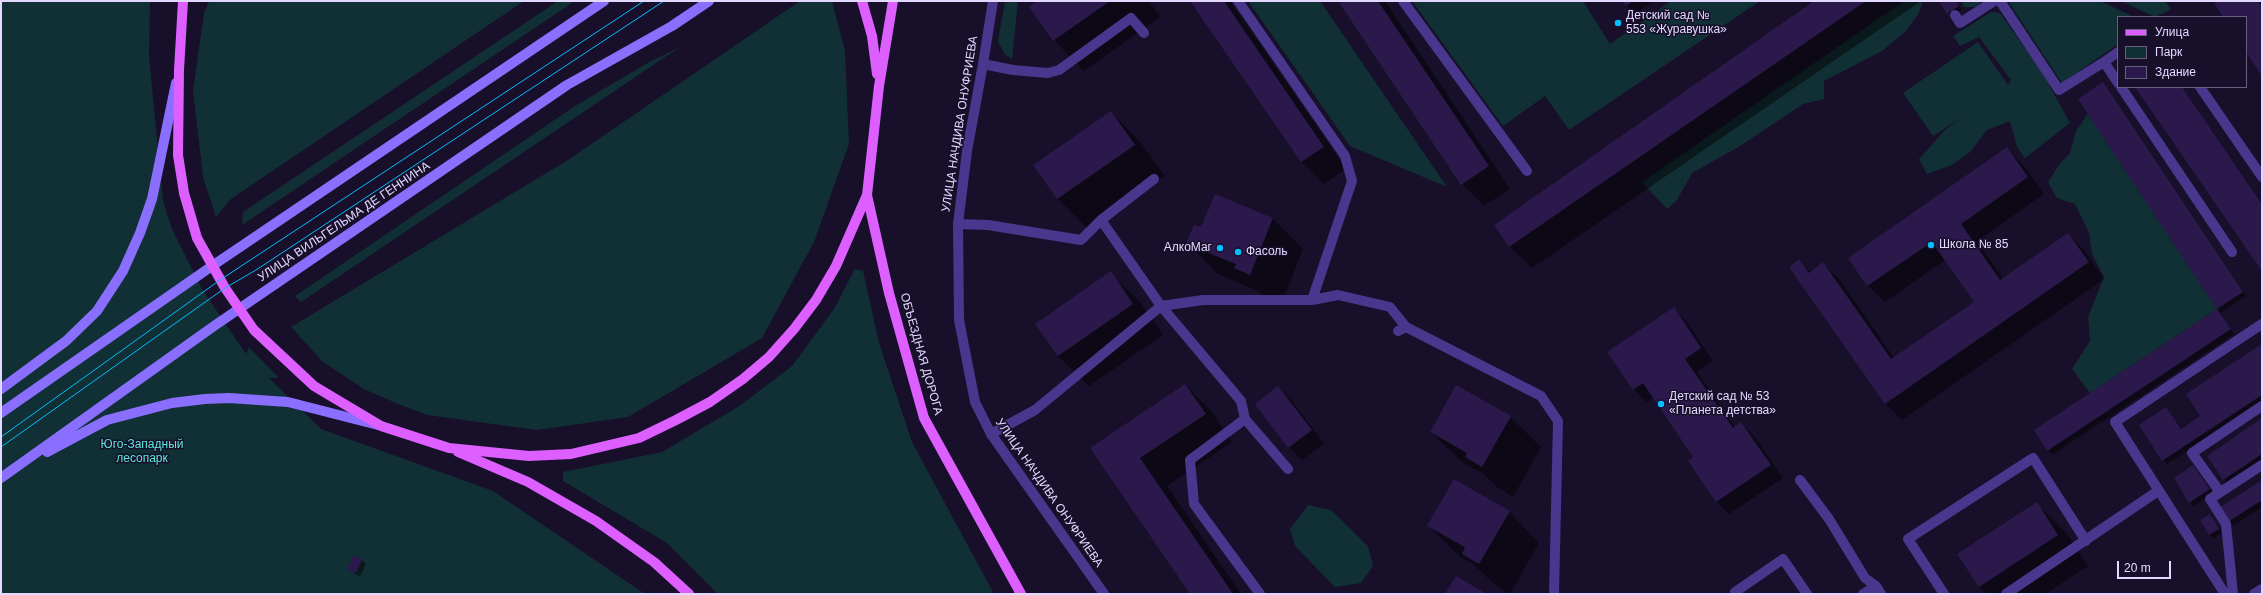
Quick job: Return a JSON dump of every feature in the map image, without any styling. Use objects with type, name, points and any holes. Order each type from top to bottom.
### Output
[{"type":"main road","points":[[183,1],[183,25],[179,70],[178,155],[183,186],[197,238],[212,266],[239,309],[261,337],[314,386],[381,426]]},
{"type":"main road","points":[[183,25],[191,1]]},
{"type":"main road","points":[[1,414],[212,266],[604,1]]},
{"type":"main road","name":"УЛИЦА ВИЛЬГЕЛЬМА ДЕ ГЕННИНА","points":[[1,478],[239,309],[567,85],[672,26],[709,1]]},
{"type":"main road","points":[[862,1],[872,36],[879,86]]},
{"type":"main road","points":[[449,448],[529,456],[571,454],[639,438],[710,402],[769,357],[816,300],[836,266],[867,195],[879,86],[893,1]]},
{"type":"main road","points":[[1,388],[66,341],[97,311],[123,271],[140,233],[152,199],[179,70]]},
{"type":"main road","name":"ОБЪЕЗДНАЯ ДОРОГА","points":[[867,195],[889,292],[924,418],[1021,594]]},
{"type":"main road","points":[[22,464],[107,420],[172,403],[206,399],[236,398],[288,402],[381,426],[449,448],[528,482],[596,522],[654,562],[689,594]]},
{"type":"street","name":"УЛИЦА НАЧДИВА ОНУФРИЕВА","points":[[993,1],[967,151],[958,224],[960,320],[975,402],[991,434],[1104,594]]},
{"type":"street","points":[[1238,1],[1345,156],[1352,181],[1312,300]]},
{"type":"street","points":[[1403,1],[1527,171]]},
{"type":"street","points":[[1955,15],[1960,23],[1994,1]]},
{"type":"street","points":[[2000,1],[2059,90],[2117,53]]},
{"type":"street","points":[[983,64],[1013,70],[1048,73],[1060,70],[1131,18],[1144,33]]},
{"type":"street","points":[[2104,62],[2117,82]]},
{"type":"street","points":[[2122,88],[2232,252]]},
{"type":"street","points":[[2201,88],[2262,177]]},
{"type":"street","points":[[958,224],[988,225],[1081,240],[1101,220],[1154,179]]},
{"type":"street","points":[[1101,220],[1161,306],[1241,401],[1245,419],[1288,469]]},
{"type":"street","points":[[991,434],[1035,410],[1161,306],[1203,300],[1312,300],[1338,295],[1390,307],[1402,329],[1541,396],[1558,421],[1554,594]]},
{"type":"street","points":[[2225,594],[2115,422],[2262,324]]},
{"type":"street","points":[[2220,492],[2192,453],[2262,406]]},
{"type":"street","points":[[1245,419],[1190,460],[1194,504],[1260,594]]},
{"type":"street","points":[[1944,594],[1908,539],[2033,458],[2086,541]]},
{"type":"street","points":[[2233,594],[2226,524],[2210,499],[2262,465]]},
{"type":"street","points":[[1800,480],[1828,519],[1864,578],[1878,590]]},
{"type":"street","points":[[2006,594],[2158,491]]},
{"type":"street","points":[[1736,594],[1735,592],[1783,560],[1807,594]]},
{"type":"street","points":[[2254,594],[2262,589]]},
{"type":"street","points":[[1863,594],[1878,590]]},
{"type":"green space","name":"Юго-Западный лесопарк","points":[[1,1],[150,1],[149,57],[163,201],[172,229],[202,289],[246,354],[249,347],[279,378],[269,378],[321,429],[493,491],[645,594],[1,594]]},
{"type":"green space","points":[[209,1],[524,1],[231,199],[216,217],[203,177],[193,91],[204,13]]},
{"type":"green space","points":[[558,1],[575,1],[242,225],[243,212]]},
{"type":"green space","points":[[800,1],[832,1],[845,51],[849,144],[814,242],[762,338],[628,417],[537,430],[427,415],[398,404],[364,389],[323,362],[291,327],[568,160]]},
{"type":"green space","points":[[1005,1],[1018,1],[1012,59],[1005,55],[998,41]]},
{"type":"green space","points":[[1248,1],[1320,1],[1447,187],[1350,146]]},
{"type":"green space","points":[[1412,1],[1583,1],[1610,44],[1671,1],[1760,1],[1569,130],[1545,96],[1503,126]]},
{"type":"green space","points":[[1904,1],[1923,1],[1919,13],[1905,32],[1882,51],[1824,81],[1824,99],[1803,104],[1740,146],[1692,173],[1677,200],[1667,209],[1642,182]]},
{"type":"green space","points":[[1962,1],[1982,1],[1976,7],[1964,7]]},
{"type":"green space","points":[[2008,1],[2100,1],[2132,16],[2117,16],[2117,45],[2062,83]]},
{"type":"green space","points":[[2121,1],[2165,1],[2171,9],[2157,16],[2153,16]]},
{"type":"green space","points":[[1991,12],[2000,13],[2043,74],[2070,123],[2025,158],[2017,147],[2010,121],[1987,130],[1970,152],[1952,165],[1927,174],[1919,159],[1945,130],[1961,118],[1933,136],[1903,93],[1978,42],[2008,85],[2011,80],[1979,37],[1960,46],[1953,36]]},
{"type":"green space","points":[[680,47],[301,302],[295,296],[575,106],[651,61]]},
{"type":"green space","points":[[2088,114],[2217,309],[2090,393],[2072,369],[2090,341],[2088,317],[2104,277],[2092,254],[2089,233],[2075,204],[2057,198],[2048,182],[2059,165],[2070,153],[2076,131]]},
{"type":"green space","points":[[855,269],[863,271],[879,343],[912,442],[994,594],[718,594],[667,543],[563,481],[563,472],[662,452],[738,407],[792,366],[834,309]]},
{"type":"green space","points":[[1308,505],[1331,510],[1368,546],[1373,566],[1361,583],[1335,587],[1295,546],[1290,529]]},
{"type":"building","points":[[1037,1],[1110,1],[1053,41],[1029,7]]},
{"type":"building","points":[[1190,1],[1224,1],[1324,147],[1301,162]]},
{"type":"building","points":[[1338,1],[1378,1],[1489,166],[1461,185]]},
{"type":"building","points":[[1622,1],[1633,1],[1626,6]]},
{"type":"building","points":[[1814,1],[1866,1],[1509,247],[1494,225]]},
{"type":"building","points":[[1939,1],[1956,1],[1959,6],[1947,14]]},
{"type":"building","points":[[2213,1],[2258,1],[2262,7],[2262,76],[2247,54],[2247,16],[2222,16]]},
{"type":"building","points":[[2103,82],[2243,292],[2217,309],[2078,99]]},
{"type":"building","points":[[2136,88],[2183,88],[2262,204],[2262,271]]},
{"type":"building","points":[[1111,111],[1135,145],[1057,199],[1033,165]]},
{"type":"building","points":[[2007,147],[2028,177],[1961,224],[2000,280],[2068,233],[2089,262],[1885,404],[1789,267],[1799,259],[1809,273],[1823,262],[1891,359],[1974,302],[1932,242],[1867,286],[1848,258]]},
{"type":"building","points":[[1215,194],[1273,218],[1250,275],[1234,268],[1236,264],[1186,244],[1194,225],[1201,227]]},
{"type":"building","points":[[1111,271],[1133,304],[1058,356],[1035,324]]},
{"type":"building","points":[[1674,307],[1701,348],[1685,359],[1733,428],[1741,422],[1771,465],[1716,502],[1688,461],[1693,457],[1643,383],[1633,390],[1607,352]]},
{"type":"building","points":[[2217,309],[2231,329],[2047,451],[2034,430]]},
{"type":"building","points":[[2262,344],[2262,395],[2162,461],[2139,425],[2166,407],[2181,429],[2200,416],[2186,394]]},
{"type":"building","points":[[1185,384],[1206,414],[1140,458],[1233,594],[1190,594],[1090,448]]},
{"type":"building","points":[[1456,385],[1511,416],[1482,467],[1465,457],[1467,453],[1430,432]]},
{"type":"building","points":[[1278,386],[1312,430],[1288,448],[1255,404]]},
{"type":"building","points":[[2262,418],[2262,454],[2223,480],[2207,456]]},
{"type":"building","points":[[2193,465],[2210,489],[2189,503],[2174,478]]},
{"type":"building","points":[[1454,479],[1510,511],[1479,564],[1462,554],[1465,547],[1427,526]]},
{"type":"building","points":[[2262,480],[2262,500],[2228,522],[2219,508]]},
{"type":"building","points":[[2037,502],[2058,535],[1979,587],[1957,554]]},
{"type":"building","points":[[2210,514],[2219,529],[2209,535],[2200,520]]},
{"type":"building","points":[[354,555],[362,559],[356,573],[347,570]]},
{"type":"building","points":[[1456,576],[1487,594],[1445,594]]},
{"type":"tram line","points":[[1,437],[220,280],[644,1]]},
{"type":"tram line","points":[[1,447],[225,288],[256,270],[664,1]]},
{"type":"place","name":"Детский сад № 553 «Журавушка»","points":[[1618,23]]},
{"type":"place","name":"Школа № 85","points":[[1931,245]]},
{"type":"place","name":"АлкоМаг","points":[[1220,248]]},
{"type":"place","name":"Фасоль","points":[[1238,252]]},
{"type":"place","name":"Детский сад № 53 «Планета детства»","points":[[1661,404]]}]
